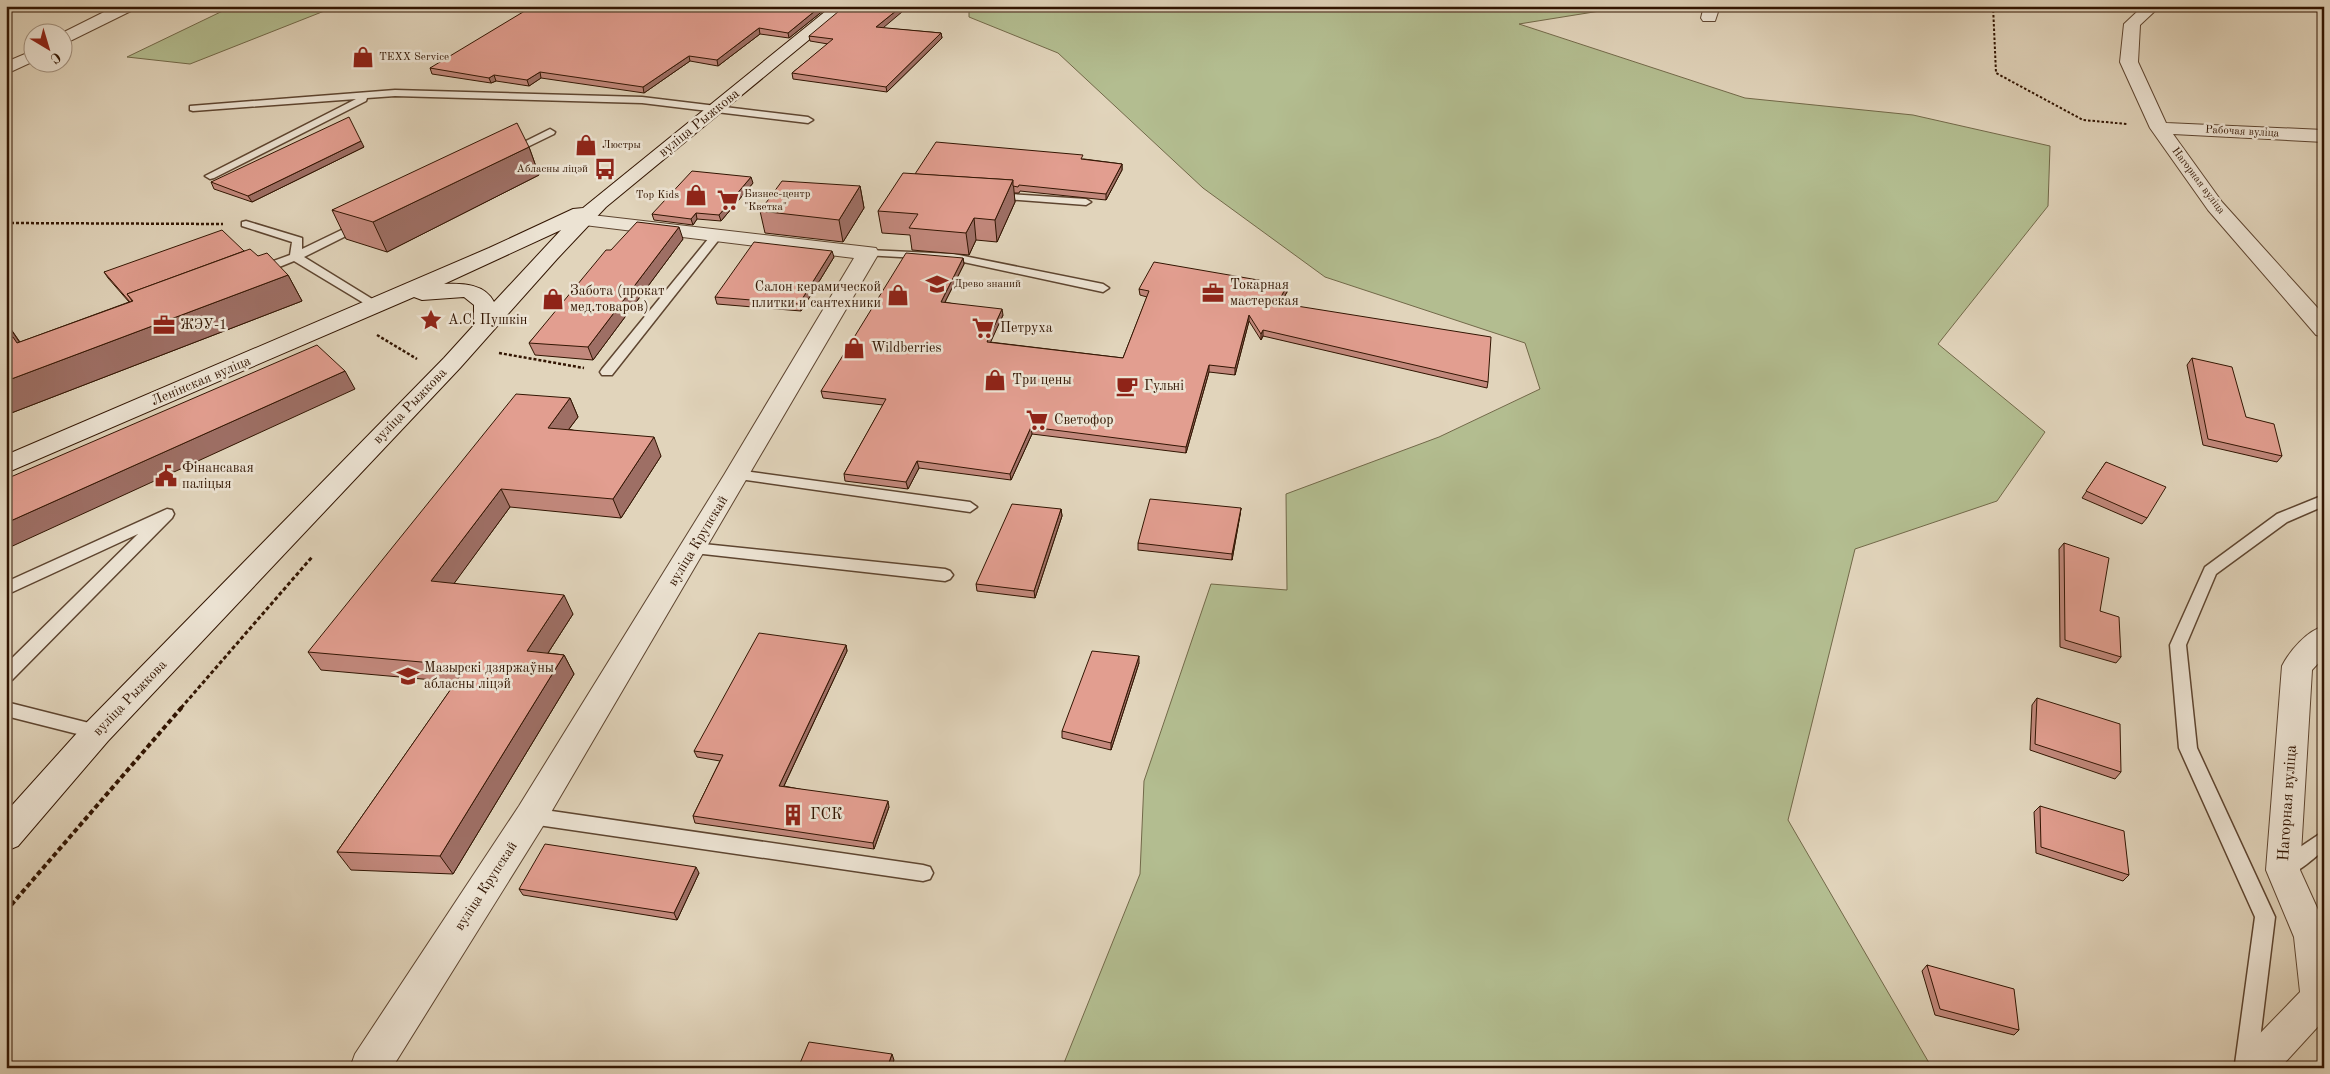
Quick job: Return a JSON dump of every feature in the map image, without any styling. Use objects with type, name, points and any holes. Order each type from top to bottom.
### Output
[{"type":"street","points":[[72,35],[129,6]]},
{"type":"street","name":"вуліца Рыжкова","points":[[6,836],[98,732],[452,363],[549,254],[591,212],[842,6]]},
{"type":"street","name":"Нагорная вуліца","points":[[2147,12],[2132,24],[2129,62],[2159,128],[2215,206],[2324,330]]},
{"type":"street","points":[[6,69],[22,61]]},
{"type":"street","name":"Рабочая вуліца","points":[[2159,128],[2324,136]]},
{"type":"street","points":[[591,212],[717,235],[868,253]]},
{"type":"street","name":"Ленінская вуліца","points":[[6,465],[591,212]]},
{"type":"street","name":"вуліца Крупскай","points":[[368,1068],[531,816],[694,548],[868,253]]},
{"type":"street","name":"Ленінская вуліца","points":[[386,301],[457,289],[478,295],[485,304],[485,325]]},
{"type":"street","name":"Нагорная вуліца","points":[[2254,1068],[2319,998],[2312,937],[2283,870],[2297,666],[2324,638]]},
{"type":"lane","points":[[193,108],[395,93],[642,100],[808,120]]},
{"type":"lane","points":[[210,176],[371,95]]},
{"type":"lane","points":[[497,158],[550,132]]},
{"type":"lane","points":[[982,195],[1086,202]]},
{"type":"lane","points":[[249,275],[296,257],[374,218]]},
{"type":"lane","points":[[246,224],[298,240],[296,257]]},
{"type":"lane","points":[[607,372],[717,235]]},
{"type":"lane","points":[[868,253],[954,257],[1103,288]]},
{"type":"lane","points":[[296,257],[386,301]]},
{"type":"lane","points":[[737,476],[970,508]]},
{"type":"lane","points":[[2246,1068],[2265,917],[2188,748],[2178,645],[2210,572],[2282,518],[2324,500]]},
{"type":"lane","points":[[6,589],[167,514],[6,675]]},
{"type":"lane","points":[[694,548],[945,575]]},
{"type":"lane","points":[[6,709],[98,732]]},
{"type":"lane","points":[[531,816],[923,873]]},
{"type":"lane","points":[[2283,870],[2324,839]]},
{"type":"path","points":[[1993,6],[1996,73],[2083,120],[2159,128]]},
{"type":"path","points":[[6,223],[246,224]]},
{"type":"path","points":[[346,318],[419,360],[478,365],[491,351],[607,372]]},
{"type":"path","points":[[6,911],[316,552]]},
{"type":"green space","points":[[233,6],[337,6],[190,64],[127,57]]},
{"type":"green space","points":[[969,6],[1631,6],[1519,24],[1745,98],[1913,115],[2050,146],[2048,206],[1938,344],[2045,432],[1997,501],[1855,549],[1788,820],[1932,1068],[1062,1068],[1140,874],[1144,781],[1211,584],[1287,590],[1286,494],[1439,437],[1540,389],[1525,343],[1325,277],[1203,188],[1058,53],[969,17]]},
{"type":"building","points":[[533,6],[821,6],[788,33],[759,28],[717,60],[689,56],[643,87],[540,72],[527,80],[494,75],[489,78],[430,68]]},
{"type":"building","points":[[845,6],[902,6],[876,27],[941,33],[886,87],[792,73],[833,39],[809,36]]},
{"type":"building","points":[[349,117],[361,141],[248,196],[211,182]]},
{"type":"building","points":[[517,123],[529,147],[373,222],[332,210]]},
{"type":"building","points":[[936,142],[1083,155],[1081,159],[1122,164],[1106,194],[1019,185],[1018,187],[1013,186],[1013,180],[915,174]]},
{"type":"building","points":[[692,171],[751,177],[719,215],[696,213],[691,219],[652,214]]},
{"type":"building","points":[[903,173],[1013,180],[995,220],[974,218],[966,233],[909,228],[918,214],[878,211]]},
{"type":"building","points":[[782,181],[860,186],[839,220],[760,211]]},
{"type":"building","points":[[637,222],[679,227],[588,347],[529,343],[606,250],[611,250]]},
{"type":"building","points":[[222,230],[244,251],[127,294],[132,301],[130,302],[104,272]]},
{"type":"building","points":[[754,242],[832,251],[799,304],[715,297]]},
{"type":"building","points":[[250,249],[258,256],[267,253],[288,275],[6,381],[6,339],[13,337],[17,343],[133,301],[127,294]]},
{"type":"building","points":[[906,253],[963,258],[941,302],[1002,309],[987,342],[1123,358],[1149,291],[1139,289],[1154,262],[1287,285],[1278,303],[1491,337],[1488,382],[1263,330],[1261,334],[1249,315],[1235,368],[1209,365],[1186,447],[1031,427],[1010,474],[917,461],[906,482],[844,474],[886,399],[821,391]]},
{"type":"building","points":[[317,345],[345,371],[6,523],[6,479]]},
{"type":"building","points":[[2192,358],[2232,367],[2246,417],[2274,424],[2282,456],[2208,439]]},
{"type":"building","points":[[516,394],[570,398],[548,428],[654,437],[613,499],[501,489],[431,581],[564,595],[527,651],[564,655],[440,856],[337,852],[467,666],[308,652]]},
{"type":"building","points":[[2106,462],[2166,487],[2147,518],[2086,491]]},
{"type":"building","points":[[1150,499],[1241,508],[1232,554],[1138,543]]},
{"type":"building","points":[[1012,504],[1061,509],[1034,591],[976,584]]},
{"type":"building","points":[[2064,543],[2109,558],[2100,611],[2119,617],[2121,657],[2065,640]]},
{"type":"building","points":[[759,633],[846,645],[779,786],[888,801],[873,843],[693,816],[723,755],[694,751]]},
{"type":"building","points":[[1092,651],[1139,656],[1111,743],[1062,731]]},
{"type":"building","points":[[2037,698],[2120,724],[2121,772],[2035,744]]},
{"type":"building","points":[[2040,806],[2124,831],[2129,875],[2041,847]]},
{"type":"building","points":[[545,844],[696,867],[674,913],[519,889]]},
{"type":"building","points":[[1927,965],[2014,989],[2019,1030],[1940,1009]]},
{"type":"building","points":[[809,1042],[892,1054],[887,1068],[798,1068]]},
{"type":"place","name":"TEXX Service","points":[[363,57]]},
{"type":"place","name":"Люстры","points":[[586,145]]},
{"type":"place","name":"Абласны ліцэй","points":[[605,169]]},
{"type":"place","name":"Top Kids","points":[[696,195]]},
{"type":"place","name":"Бизнес-центр \"Кветка\"","points":[[728,200]]},
{"type":"place","name":"Древо знаний","points":[[937,284]]},
{"type":"place","name":"Токарная мастерская","points":[[1213,293]]},
{"type":"place","name":"Салон керамической плитки и сантехники","points":[[898,295]]},
{"type":"place","name":"Забота (прокат мед.товаров)","points":[[553,299]]},
{"type":"place","name":"А.С. Пушкін","points":[[431,320]]},
{"type":"place","name":"ЖЭУ-1","points":[[164,325]]},
{"type":"place","name":"Петруха","points":[[983,328]]},
{"type":"place","name":"Wildberries","points":[[854,348]]},
{"type":"place","name":"Три цены","points":[[995,380]]},
{"type":"place","name":"Гульнi","points":[[1127,386]]},
{"type":"place","name":"Светофор","points":[[1037,420]]},
{"type":"place","name":"Фінансавая паліцыя","points":[[166,476]]},
{"type":"place","name":"Мазырскі дзяржаўны абласны ліцэй","points":[[408,676]]},
{"type":"place","name":"ГСК","points":[[793,815]]}]
